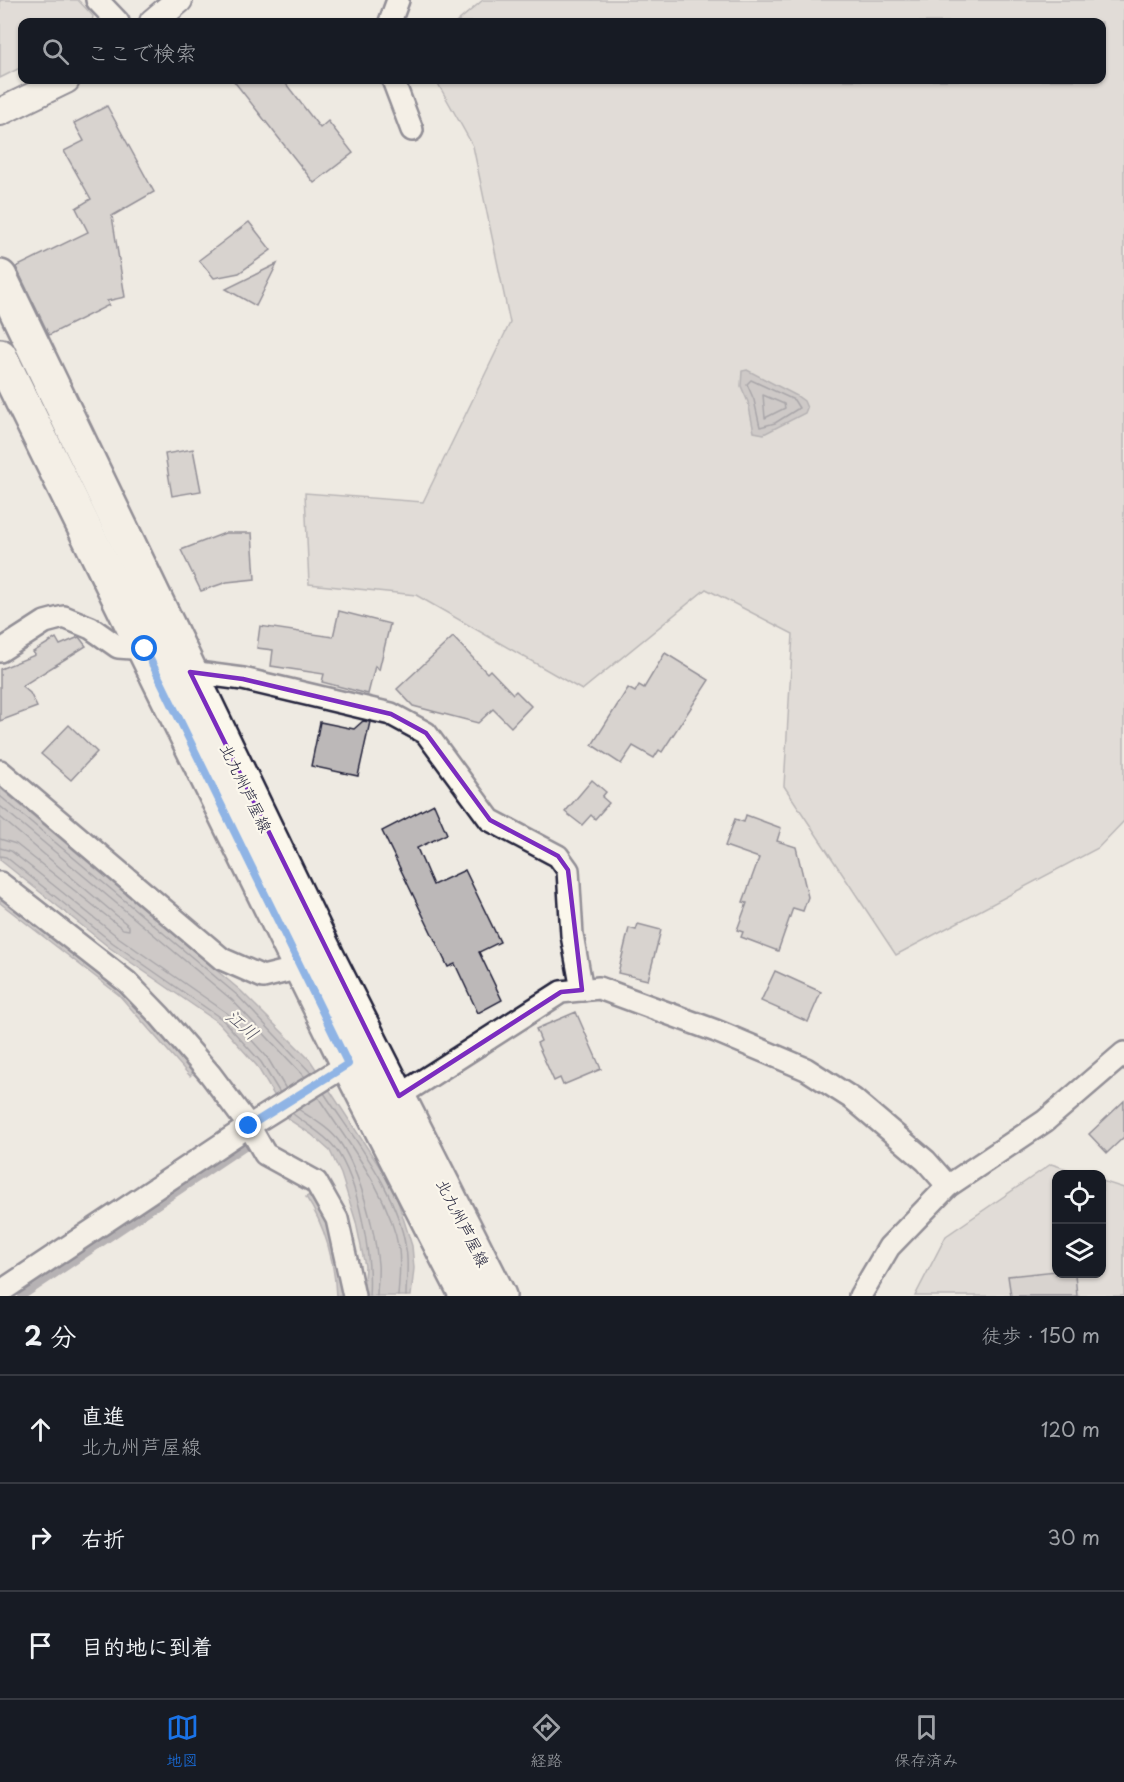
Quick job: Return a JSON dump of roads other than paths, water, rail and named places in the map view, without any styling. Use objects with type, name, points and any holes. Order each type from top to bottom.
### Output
[{"type":"main road","name":"北九州芦屋線","points":[[0,277],[190,672],[316,963],[335,1072],[467,1296]]},
{"type":"main road","name":"北九州芦屋線","points":[[0,356],[145,649],[316,963],[399,1096],[499,1296]]},
{"type":"street","points":[[97,0],[114,18]]},
{"type":"street","points":[[158,18],[179,0]]},
{"type":"street","points":[[391,18],[398,0]]},
{"type":"street","points":[[0,112],[58,84]]},
{"type":"street","points":[[395,84],[412,130]]},
{"type":"street","points":[[0,651],[45,622],[64,617],[91,628],[118,647],[145,649]]},
{"type":"street","points":[[190,672],[243,679],[390,714],[426,733],[490,820],[558,856],[568,870],[572,935],[582,990]]},
{"type":"street","points":[[0,771],[222,959],[263,977],[316,963]]},
{"type":"street","points":[[0,883],[127,982],[210,1074],[249,1126],[265,1154],[316,1182],[324,1191],[338,1220],[354,1296]]},
{"type":"street","points":[[399,1096],[561,992],[599,988],[716,1031],[806,1069],[853,1099],[926,1161],[948,1186]]},
{"type":"street","points":[[860,1296],[889,1247],[948,1186],[1045,1121],[1124,1053]]},
{"type":"street","points":[[2,1296],[0,1291],[249,1126],[335,1072]]},
{"type":"water","points":[[747,370],[804,401],[807,408],[805,413],[764,434],[754,432],[748,402],[741,386],[742,371]]},
{"type":"water","name":"江川","points":[[0,788],[241,991],[310,1060],[394,1189],[412,1246],[414,1268],[411,1296],[363,1296],[365,1266],[356,1222],[341,1174],[330,1151],[311,1134],[288,1119],[257,1066],[219,1023],[110,948],[0,860]]},
{"type":"water","points":[[0,895],[129,998],[193,1073],[190,1076],[119,995],[0,903]]},
{"type":"water","points":[[310,1195],[334,1243],[340,1270],[342,1296],[336,1296],[334,1271],[328,1245],[319,1220],[306,1197]]},
{"type":"waterway","points":[[22,1296],[245,1146]]}]
